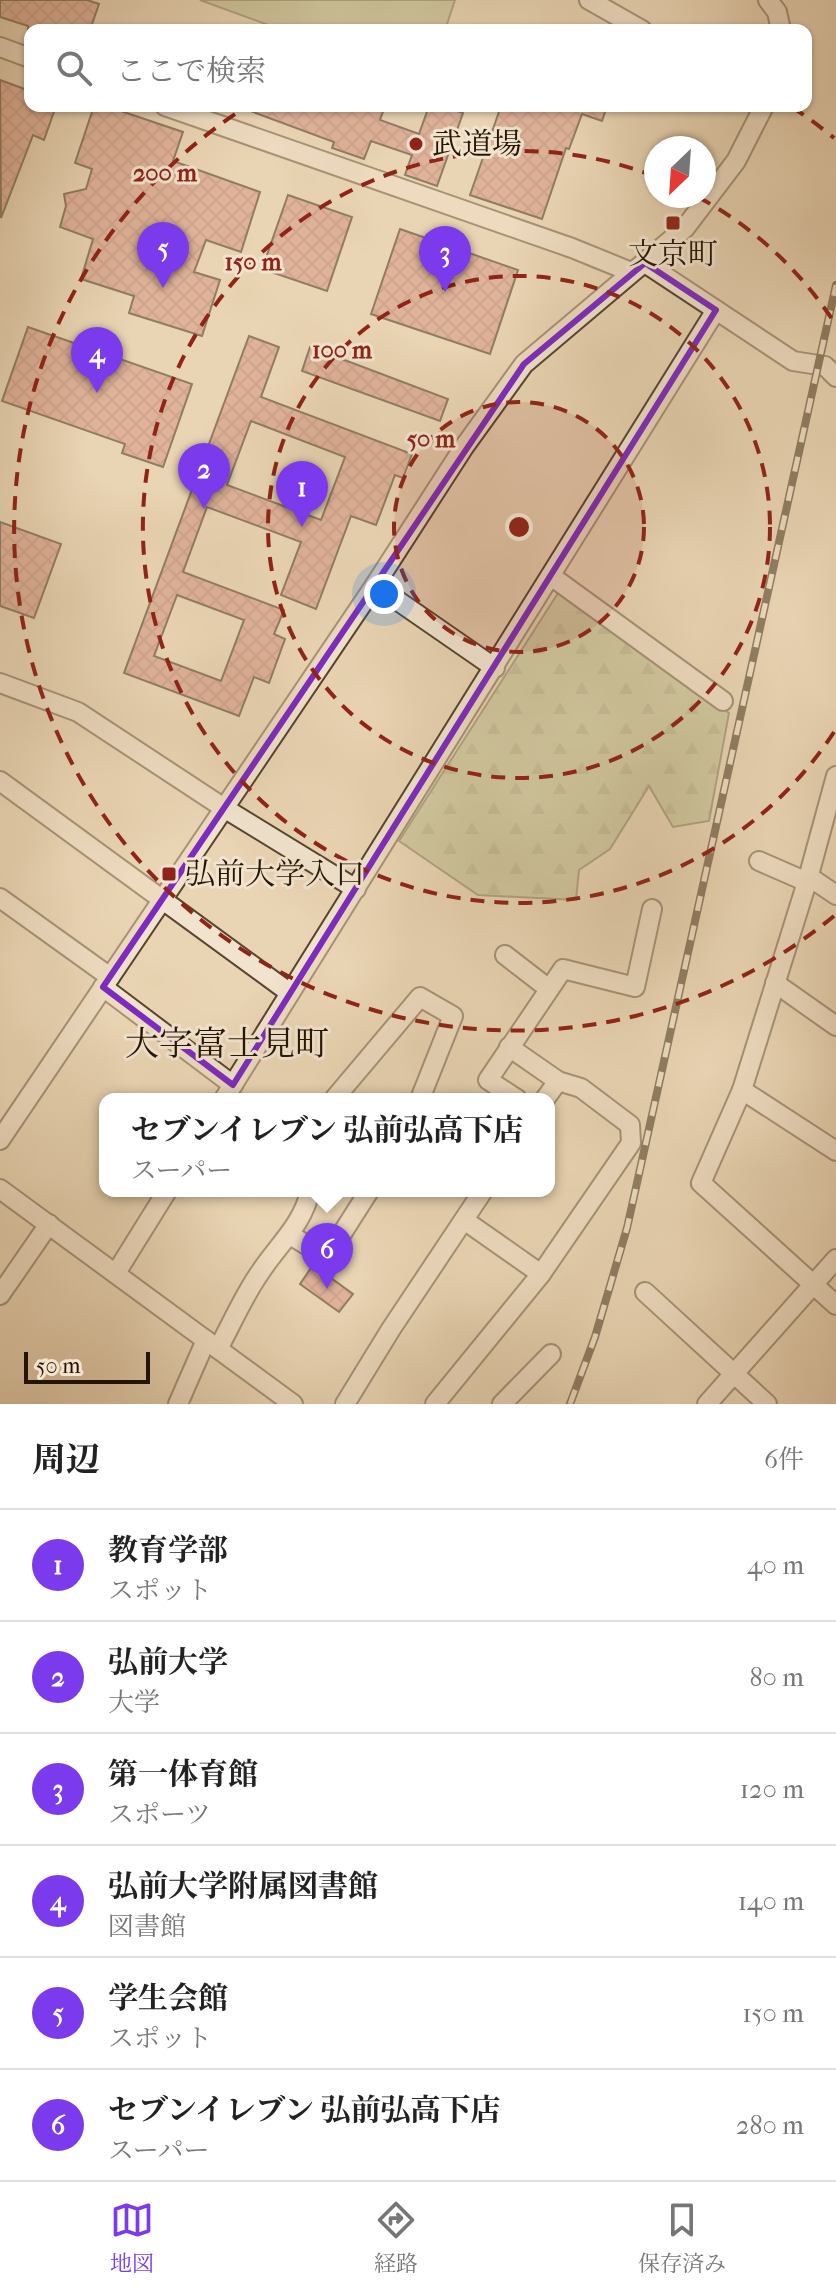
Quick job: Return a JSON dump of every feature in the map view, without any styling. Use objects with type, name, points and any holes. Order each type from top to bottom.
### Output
[{"type":"street","points":[[589,0],[631,24]]},
{"type":"street","points":[[768,0],[777,12],[780,24]]},
{"type":"street","points":[[0,47],[24,56]]},
{"type":"street","points":[[182,112],[572,248],[638,267],[716,310],[793,361],[832,367]]},
{"type":"street","points":[[0,1140],[375,585],[464,447],[524,364],[685,228],[736,161],[761,112]]},
{"type":"street","points":[[0,898],[106,982],[229,1092],[716,310]]},
{"type":"street","points":[[551,576],[723,701]]},
{"type":"street","points":[[375,585],[495,668]]},
{"type":"street","points":[[0,683],[78,712],[224,808],[356,889]]},
{"type":"street","points":[[0,781],[290,993]]},
{"type":"street","points":[[835,784],[742,1090],[701,1183],[836,1305]]},
{"type":"street","points":[[759,861],[807,879],[836,895]]},
{"type":"street","points":[[508,1093],[488,1080],[563,969],[635,987],[652,909]]},
{"type":"street","points":[[505,955],[549,989]]},
{"type":"street","points":[[775,983],[836,1026]]},
{"type":"street","points":[[339,1093],[420,997],[453,1016],[422,1093]]},
{"type":"street","points":[[435,1404],[541,1274],[631,1143],[630,1125],[581,1088],[558,1081],[509,1047]]},
{"type":"street","points":[[549,1093],[558,1081]]},
{"type":"street","points":[[742,1090],[836,1151]]},
{"type":"street","points":[[0,1189],[293,1404]]},
{"type":"street","points":[[116,1273],[163,1197]]},
{"type":"street","points":[[178,1404],[212,1344],[260,1272],[290,1235],[307,1207],[309,1197]]},
{"type":"street","points":[[290,1235],[327,1257],[365,1197]]},
{"type":"street","points":[[345,1404],[479,1197]]},
{"type":"street","points":[[464,1220],[541,1274]]},
{"type":"street","points":[[0,1295],[49,1224]]},
{"type":"street","points":[[707,1404],[836,1259]]},
{"type":"street","points":[[645,1292],[767,1404]]},
{"type":"street","points":[[502,1404],[551,1354]]},
{"type":"highlighted area","points":[[645,263],[716,310],[233,1085],[103,987],[524,364]]},
{"type":"green space","points":[[200,0],[455,0],[447,24],[266,24]]},
{"type":"green space","points":[[560,590],[729,713],[709,821],[673,827],[649,786],[610,849],[579,870],[576,900],[478,895],[399,841]]},
{"type":"building","points":[[0,0],[87,0],[99,4],[92,24],[24,25],[0,17]]},
{"type":"building","points":[[0,80],[24,89],[24,112],[54,112],[44,140],[33,135],[1,218]]},
{"type":"building","points":[[92,112],[124,112],[183,132],[173,161],[260,192],[241,252],[206,240],[194,272],[220,280],[202,336],[129,313],[134,296],[81,279],[93,239],[60,227],[66,206],[64,194],[86,189],[92,169],[75,163]]},
{"type":"building","name":"武道場","points":[[253,112],[383,112],[380,120],[419,134],[427,112],[463,113],[437,186],[405,175],[412,155],[371,141],[364,159],[332,148],[334,142]]},
{"type":"building","points":[[499,112],[605,112],[602,121],[582,114],[569,149],[566,148],[542,219],[470,195]]},
{"type":"building","points":[[288,195],[352,217],[327,291],[262,269]]},
{"type":"building","points":[[400,229],[518,270],[490,354],[371,314]]},
{"type":"building","points":[[28,327],[192,384],[163,467],[122,453],[125,444],[2,401]]},
{"type":"building","points":[[249,336],[279,347],[261,397],[412,454],[403,478],[395,475],[376,525],[351,516],[316,609],[281,595],[301,542],[207,507],[183,572],[284,610],[274,634],[285,639],[269,683],[254,677],[239,716],[124,673]],"holes":[[[251,421],[345,457],[321,520],[227,485]],[[177,595],[244,620],[221,681],[154,656]]]},
{"type":"building","points":[[310,347],[448,399],[440,421],[302,371]]},
{"type":"building","points":[[0,522],[61,544],[34,618],[0,606]]},
{"type":"building","points":[[313,1265],[353,1294],[339,1312],[300,1284]]},
{"type":"railway","points":[[570,1404],[595,1337],[627,1228],[836,285]]},
{"type":"place","name":"武道場","points":[[416,144]]},
{"type":"place","name":"文京町","points":[[673,223]]},
{"type":"place","name":"学生会館","points":[[163,288]]},
{"type":"place","name":"第一体育館","points":[[445,292]]},
{"type":"place","name":"弘前大学附属図書館","points":[[97,393]]},
{"type":"place","name":"弘前大学","points":[[204,509]]},
{"type":"place","name":"教育学部","points":[[302,527]]},
{"type":"place","name":"弘前大学入口","points":[[169,874]]},
{"type":"place","name":"セブンイレブン 弘前弘高下店","points":[[327,1289]]},
{"type":"district","name":"大字富士見町","points":[[227,1043]]}]
